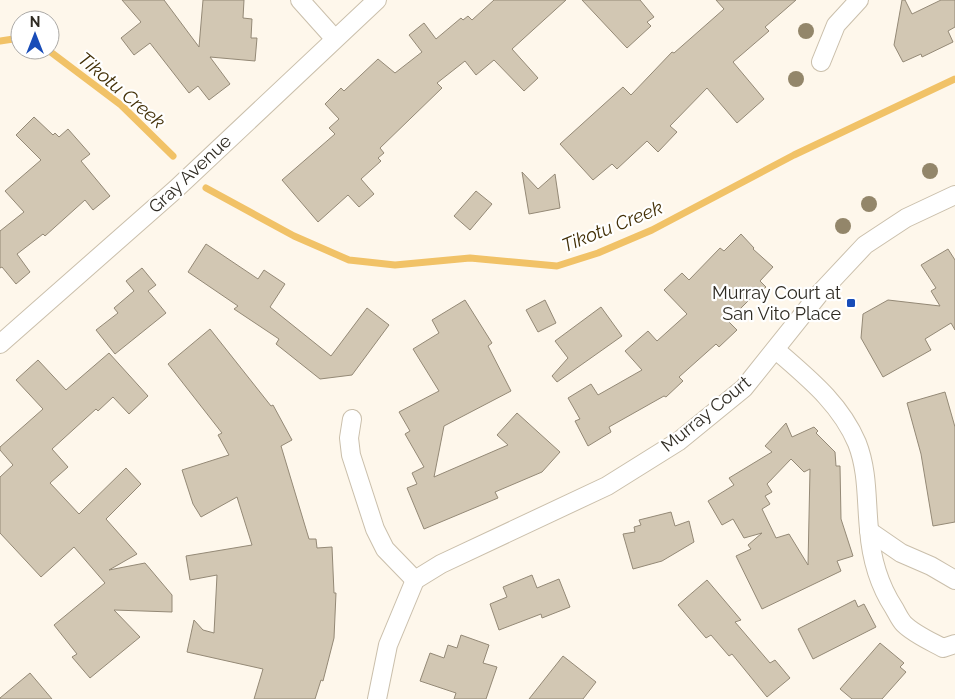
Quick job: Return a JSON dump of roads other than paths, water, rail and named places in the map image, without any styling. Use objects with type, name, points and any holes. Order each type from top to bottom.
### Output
[{"type":"street","points":[[300,0],[334,38]]},
{"type":"street","name":"Gray Avenue","points":[[0,344],[176,189],[334,38],[377,0]]},
{"type":"street","points":[[821,62],[836,26],[859,0]]},
{"type":"street","name":"Murray Court","points":[[415,580],[441,564],[607,486],[679,441],[744,388],[820,293],[866,245],[906,218],[955,195]]},
{"type":"street","points":[[776,350],[827,394],[843,417],[857,444],[866,475],[869,531],[876,571],[888,600],[904,624],[943,648],[955,644]]},
{"type":"street","points":[[352,419],[349,438],[351,455],[376,529],[385,549],[415,580],[388,644],[377,699]]},
{"type":"street","points":[[869,531],[901,553],[931,566],[955,580]]},
{"type":"waterway","name":"Tikotu Creek","points":[[0,41],[10,40]]},
{"type":"waterway","name":"Tikotu Creek","points":[[60,59],[121,105],[173,156]]},
{"type":"waterway","name":"Tikotu Creek","points":[[206,188],[294,236],[349,260],[395,265],[470,258],[557,266],[598,253],[652,230],[794,155],[955,79]]},
{"type":"place","name":"Murray Court at San Vito Place","points":[[851,303]]}]
